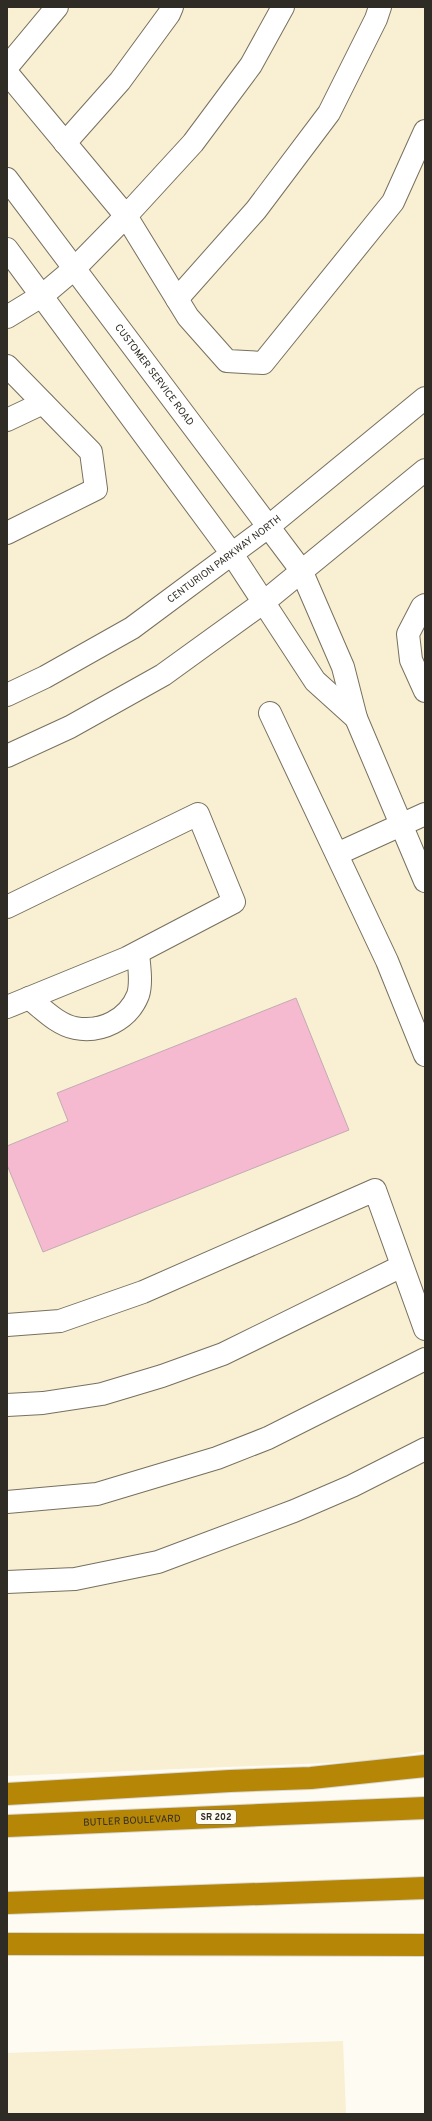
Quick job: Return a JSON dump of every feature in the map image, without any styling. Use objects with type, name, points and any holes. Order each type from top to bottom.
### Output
[{"type":"highway","points":[[7,1794],[230,1781],[311,1778],[425,1766]]},
{"type":"highway","name":"BUTLER BOULEVARD","points":[[7,1826],[425,1808]]},
{"type":"highway","points":[[7,1903],[425,1888]]},
{"type":"highway","points":[[7,1944],[425,1945]]},
{"type":"street","points":[[7,67],[57,7]]},
{"type":"street","points":[[65,143],[120,81],[169,14],[172,7]]},
{"type":"street","points":[[7,317],[42,295],[75,268],[126,216],[193,143],[251,65],[283,7]]},
{"type":"street","points":[[177,299],[256,210],[329,113],[376,19],[380,7]]},
{"type":"street","points":[[7,73],[126,216],[188,317],[227,361],[263,363],[393,202],[425,131]]},
{"type":"street","name":"CUSTOMER SERVICE ROAD","points":[[7,179],[301,570],[343,666],[356,718],[400,827],[425,881]]},
{"type":"street","points":[[7,249],[232,554],[315,681],[356,718]]},
{"type":"street","points":[[7,366],[91,452],[96,490],[7,533]]},
{"type":"street","name":"CENTURION PARKWAY NORTH","points":[[7,694],[45,677],[132,628],[268,527],[425,398]]},
{"type":"street","points":[[7,420],[43,403]]},
{"type":"street","points":[[7,756],[70,727],[163,675],[264,602],[301,570],[425,470]]},
{"type":"street","points":[[425,605],[422,607],[408,634],[411,660],[425,690]]},
{"type":"street","points":[[270,713],[387,960],[425,1055]]},
{"type":"street","points":[[7,907],[198,814],[234,902],[138,952],[7,1007]]},
{"type":"street","points":[[337,854],[400,827],[425,814]]},
{"type":"street","points":[[29,998],[60,1022],[75,1028],[97,1028],[115,1022],[127,1012],[138,994],[140,973],[138,952]]},
{"type":"street","points":[[7,1325],[60,1321],[143,1292],[375,1190],[425,1329]]},
{"type":"street","points":[[7,1405],[43,1403],[102,1394],[223,1354],[402,1266]]},
{"type":"street","points":[[7,1502],[97,1494],[217,1458],[268,1438],[425,1359]]},
{"type":"street","points":[[7,1582],[74,1579],[158,1562],[294,1511],[352,1486],[425,1449]]},
{"type":"shaded area","points":[[7,7],[425,7],[425,1751],[374,1761],[7,1776]]},
{"type":"shaded area","points":[[343,2041],[346,2114],[7,2114],[7,2053]]},
{"type":"building","points":[[296,998],[349,1130],[43,1252],[7,1165],[7,1146],[68,1121],[57,1093]]}]
